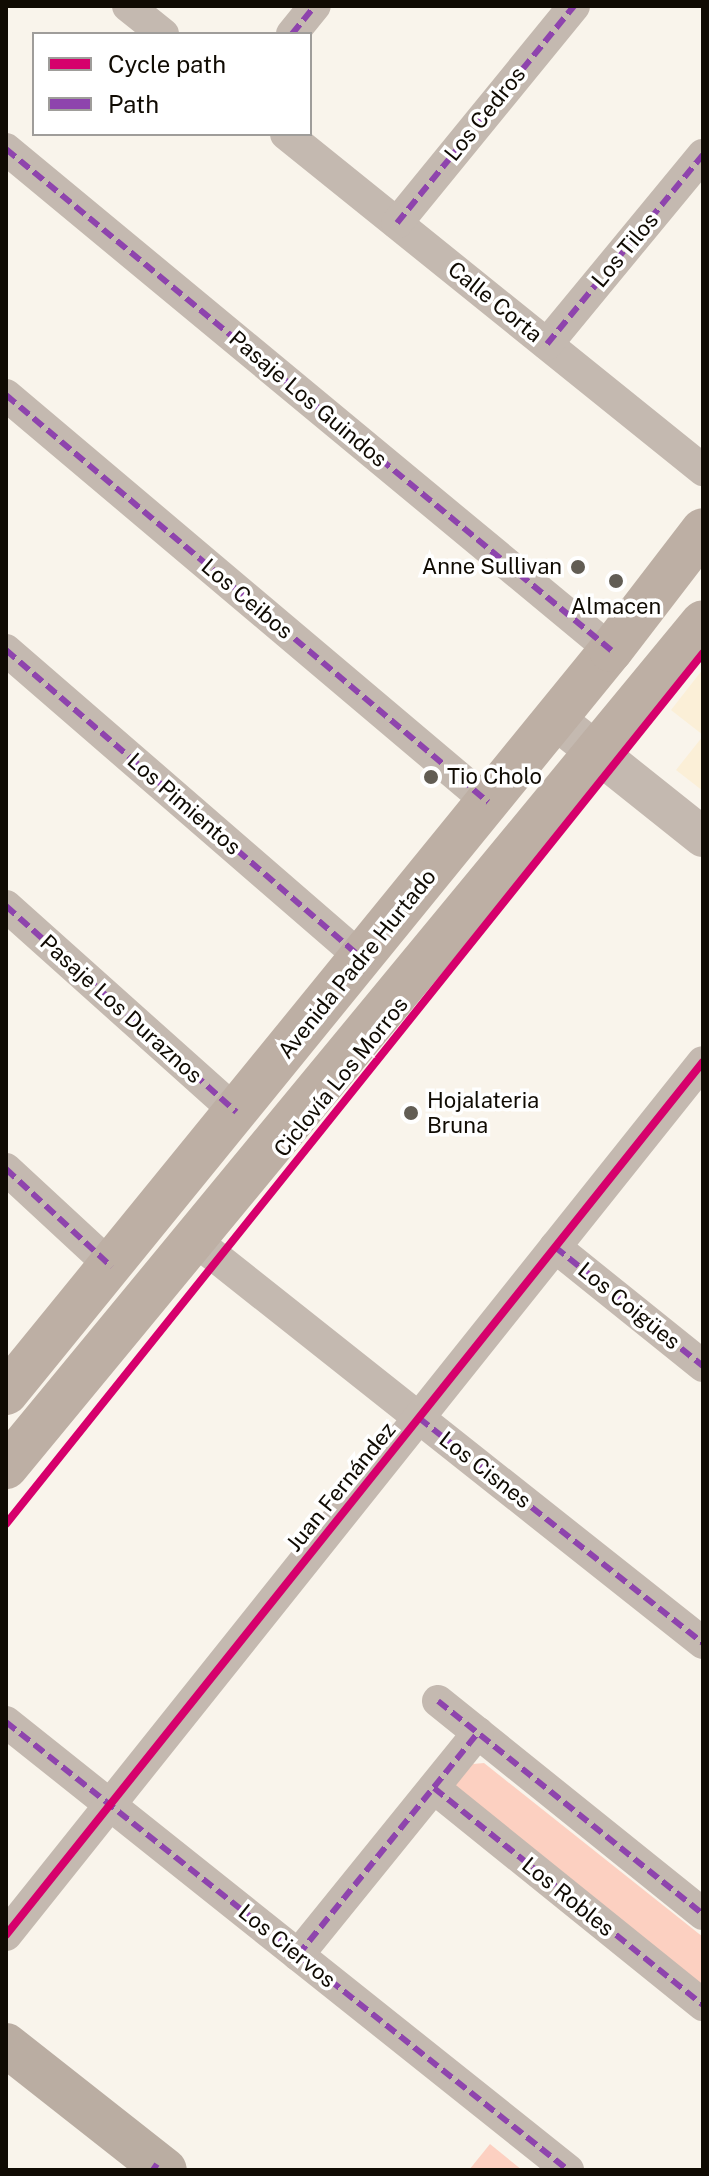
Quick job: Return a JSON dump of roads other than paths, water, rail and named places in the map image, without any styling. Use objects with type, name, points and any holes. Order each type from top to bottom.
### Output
[{"type":"main road","name":"Avenida Padre Hurtado","points":[[6,1393],[112,1267],[611,650],[703,530]]},
{"type":"main road","points":[[6,1467],[703,622]]},
{"type":"main road","points":[[6,2045],[158,2168]]},
{"type":"street","points":[[128,6],[160,32]]},
{"type":"street","points":[[294,32],[315,6]]},
{"type":"street","name":"Los Cedros","points":[[397,223],[574,6]]},
{"type":"street","name":"Calle Corta","points":[[288,136],[703,470]]},
{"type":"street","name":"Pasaje Los Guindos","points":[[6,149],[611,650]]},
{"type":"street","name":"Los Tilos","points":[[547,344],[703,155]]},
{"type":"street","name":"Los Ceibos","points":[[6,395],[488,802]]},
{"type":"street","name":"Los Pimientos","points":[[6,650],[361,958]]},
{"type":"street","points":[[555,719],[703,837]]},
{"type":"street","name":"Pasaje Los Duraznos","points":[[6,906],[236,1112]]},
{"type":"street","name":"Juan Fernández","points":[[6,1935],[703,1062]]},
{"type":"street","points":[[6,1169],[112,1267]]},
{"type":"street","name":"Los Cisnes","points":[[192,1238],[703,1643]]},
{"type":"street","name":"Los Coigües","points":[[555,1247],[703,1366]]},
{"type":"street","points":[[438,1701],[703,1914]]},
{"type":"street","name":"Los Ciervos","points":[[6,1722],[568,2170]]},
{"type":"street","points":[[298,1955],[478,1733]]},
{"type":"street","name":"Los Robles","points":[[434,1788],[703,2005]]},
{"type":"place","name":"Anne Sullivan","points":[[578,567]]},
{"type":"place","name":"Almacen","points":[[616,581]]},
{"type":"place","name":"Tio Cholo","points":[[431,777]]},
{"type":"place","name":"Hojalateria Bruna","points":[[411,1113]]}]
